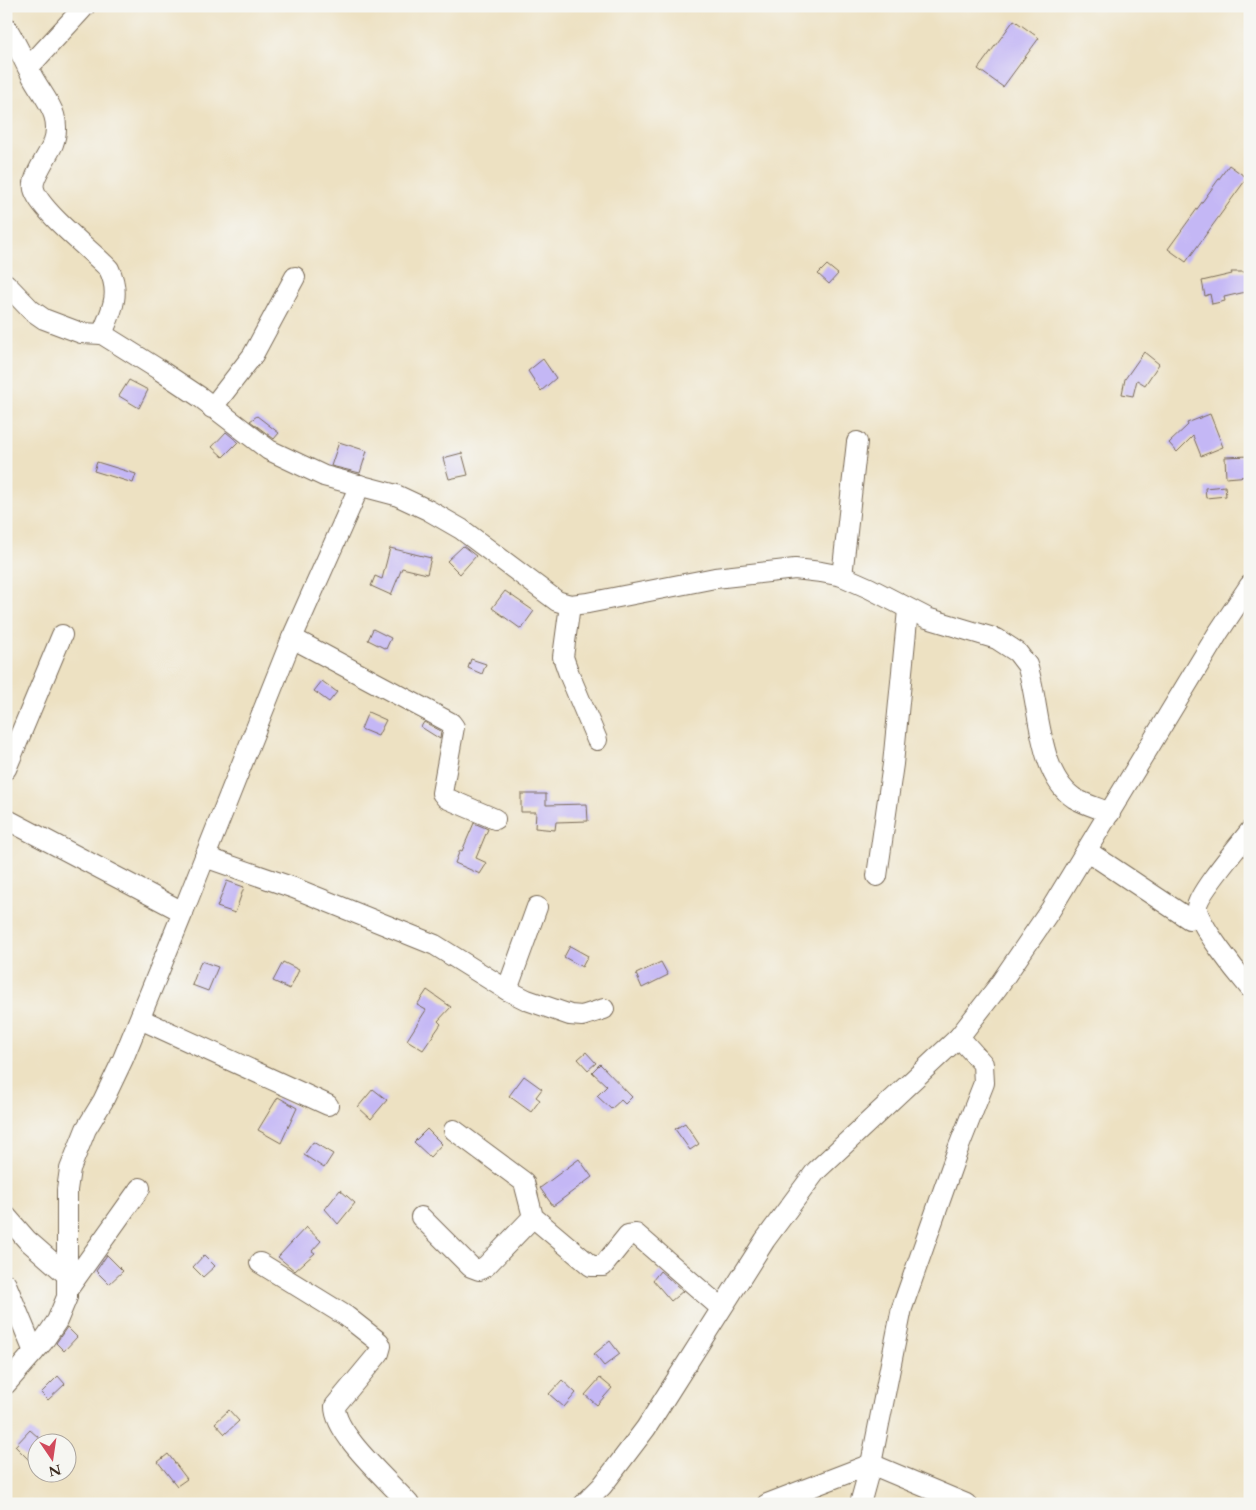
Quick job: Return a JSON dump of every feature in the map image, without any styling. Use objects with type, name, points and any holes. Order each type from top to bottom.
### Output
[{"type":"street","points":[[28,68],[85,6]]},
{"type":"street","points":[[6,27],[52,108],[56,129],[53,143],[33,187],[47,210],[96,255],[109,269],[114,280],[116,287],[115,299],[102,334]]},
{"type":"street","points":[[212,408],[253,355],[295,277]]},
{"type":"street","points":[[6,284],[31,310],[44,318],[81,333],[102,334],[158,369],[269,450],[300,467],[324,476],[396,495],[428,510],[461,529],[556,602],[570,605],[715,578],[795,569],[842,576],[927,618],[996,639],[1017,652],[1027,665],[1032,679],[1047,760],[1060,783],[1073,797],[1110,813]]},
{"type":"street","points":[[842,576],[857,442]]},
{"type":"street","points":[[6,1384],[34,1352],[57,1321],[68,1282],[67,1190],[70,1168],[86,1129],[103,1101],[140,1018],[292,638],[360,485]]},
{"type":"street","points":[[584,1504],[602,1486],[646,1428],[765,1240],[816,1171],[959,1037],[1046,917],[1218,633],[1247,595]]},
{"type":"street","points":[[570,605],[563,657],[568,674],[597,740]]},
{"type":"street","points":[[877,876],[893,764],[908,610]]},
{"type":"street","points":[[6,769],[62,635]]},
{"type":"street","points":[[292,638],[451,723],[454,727],[442,794],[446,798],[496,819]]},
{"type":"street","points":[[6,818],[182,912]]},
{"type":"street","points":[[1250,831],[1198,902],[1198,914],[1234,970],[1250,988]]},
{"type":"street","points":[[1087,851],[1189,919],[1198,914]]},
{"type":"street","points":[[205,857],[294,888],[436,945],[507,990],[527,1000],[570,1015],[582,1016],[604,1009]]},
{"type":"street","points":[[507,990],[537,907]]},
{"type":"street","points":[[140,1018],[328,1105]]},
{"type":"street","points":[[860,1504],[871,1464],[902,1308],[958,1149],[984,1083],[983,1064],[959,1037]]},
{"type":"street","points":[[454,1130],[524,1182],[533,1217],[591,1266],[602,1266],[628,1235],[636,1234],[721,1308]]},
{"type":"street","points":[[68,1282],[140,1188]]},
{"type":"street","points":[[6,1216],[68,1282]]},
{"type":"street","points":[[421,1216],[471,1267],[479,1270],[486,1266],[533,1217]]},
{"type":"street","points":[[260,1263],[346,1316],[379,1342],[381,1349],[379,1353],[335,1406],[335,1416],[351,1442],[409,1504]]},
{"type":"street","points":[[6,1284],[34,1352]]},
{"type":"street","points":[[767,1504],[871,1464],[910,1478],[966,1504]]},
{"type":"building","points":[[1014,20],[1039,38],[1003,87],[978,69]]},
{"type":"building","points":[[1229,165],[1247,178],[1186,262],[1168,249]]},
{"type":"building","points":[[827,265],[838,274],[829,284],[818,274]]},
{"type":"building","points":[[1231,272],[1250,272],[1250,291],[1224,297],[1225,301],[1212,304],[1210,294],[1205,296],[1202,281],[1232,274]]},
{"type":"building","points":[[1144,352],[1159,364],[1145,385],[1137,380],[1133,396],[1122,394],[1125,379]]},
{"type":"building","points":[[543,359],[556,378],[541,391],[528,371]]},
{"type":"building","points":[[129,380],[148,390],[139,408],[119,396]]},
{"type":"building","points":[[1210,414],[1223,447],[1201,456],[1193,436],[1177,452],[1169,443],[1188,425],[1187,423]]},
{"type":"building","points":[[257,416],[279,433],[274,439],[250,421]]},
{"type":"building","points":[[226,432],[238,442],[223,457],[212,447]]},
{"type":"building","points":[[339,442],[367,451],[360,473],[331,466]]},
{"type":"building","points":[[462,453],[468,475],[449,479],[443,458]]},
{"type":"building","points":[[1250,456],[1250,476],[1226,478],[1225,457]]},
{"type":"building","points":[[97,462],[136,474],[133,483],[94,471]]},
{"type":"building","points":[[1225,486],[1226,496],[1206,498],[1205,488]]},
{"type":"building","points":[[463,546],[476,556],[460,574],[447,561]]},
{"type":"building","points":[[390,548],[431,558],[427,574],[402,568],[391,595],[371,586],[375,576],[382,579]]},
{"type":"building","points":[[505,591],[534,611],[521,629],[492,608]]},
{"type":"building","points":[[373,629],[391,638],[386,649],[368,640]]},
{"type":"building","points":[[471,659],[486,664],[482,674],[468,668]]},
{"type":"building","points":[[322,681],[337,692],[329,702],[314,691]]},
{"type":"building","points":[[368,712],[386,720],[378,736],[361,729]]},
{"type":"building","points":[[424,722],[441,731],[440,739],[421,727]]},
{"type":"building","points":[[521,794],[546,794],[546,805],[587,804],[588,821],[556,822],[555,830],[535,828],[536,812],[521,812]]},
{"type":"building","points":[[474,823],[488,829],[476,858],[487,863],[480,874],[455,863]]},
{"type":"building","points":[[227,881],[244,887],[235,913],[217,907]]},
{"type":"building","points":[[570,946],[588,956],[582,967],[564,957]]},
{"type":"building","points":[[201,961],[218,967],[208,991],[192,985]]},
{"type":"building","points":[[283,962],[299,970],[290,989],[273,981]]},
{"type":"building","points":[[661,962],[668,975],[642,988],[636,974]]},
{"type":"building","points":[[427,990],[451,1007],[438,1021],[441,1024],[423,1050],[407,1040],[426,1010],[417,1005]]},
{"type":"building","points":[[586,1052],[596,1063],[588,1070],[578,1059]]},
{"type":"building","points":[[600,1064],[632,1097],[625,1104],[621,1100],[611,1109],[597,1096],[607,1086],[592,1072]]},
{"type":"building","points":[[524,1076],[542,1089],[536,1097],[540,1100],[531,1112],[509,1096]]},
{"type":"building","points":[[373,1089],[387,1100],[371,1119],[358,1107]]},
{"type":"building","points":[[278,1097],[297,1108],[281,1143],[258,1130]]},
{"type":"building","points":[[685,1123],[699,1144],[690,1150],[675,1129]]},
{"type":"building","points":[[427,1129],[442,1144],[430,1157],[414,1142]]},
{"type":"building","points":[[313,1142],[333,1154],[324,1168],[304,1155]]},
{"type":"building","points":[[579,1159],[592,1177],[553,1206],[540,1188]]},
{"type":"building","points":[[340,1190],[355,1203],[338,1224],[325,1209]]},
{"type":"building","points":[[306,1227],[321,1241],[312,1251],[315,1253],[295,1271],[278,1257]]},
{"type":"building","points":[[107,1255],[123,1271],[109,1284],[96,1271]]},
{"type":"building","points":[[204,1255],[215,1266],[203,1277],[193,1267]]},
{"type":"building","points":[[660,1271],[683,1291],[671,1301],[653,1280]]},
{"type":"building","points":[[67,1327],[77,1337],[64,1351],[56,1343]]},
{"type":"building","points":[[610,1341],[620,1354],[604,1366],[594,1354]]},
{"type":"building","points":[[58,1376],[65,1384],[48,1400],[41,1393]]},
{"type":"building","points":[[600,1378],[612,1388],[597,1405],[585,1395]]},
{"type":"building","points":[[562,1380],[576,1393],[564,1407],[549,1394]]},
{"type":"building","points":[[229,1410],[239,1421],[225,1434],[215,1423]]},
{"type":"building","points":[[28,1432],[28,1459],[15,1446]]},
{"type":"building","points":[[168,1454],[187,1479],[177,1486],[158,1462]]}]
